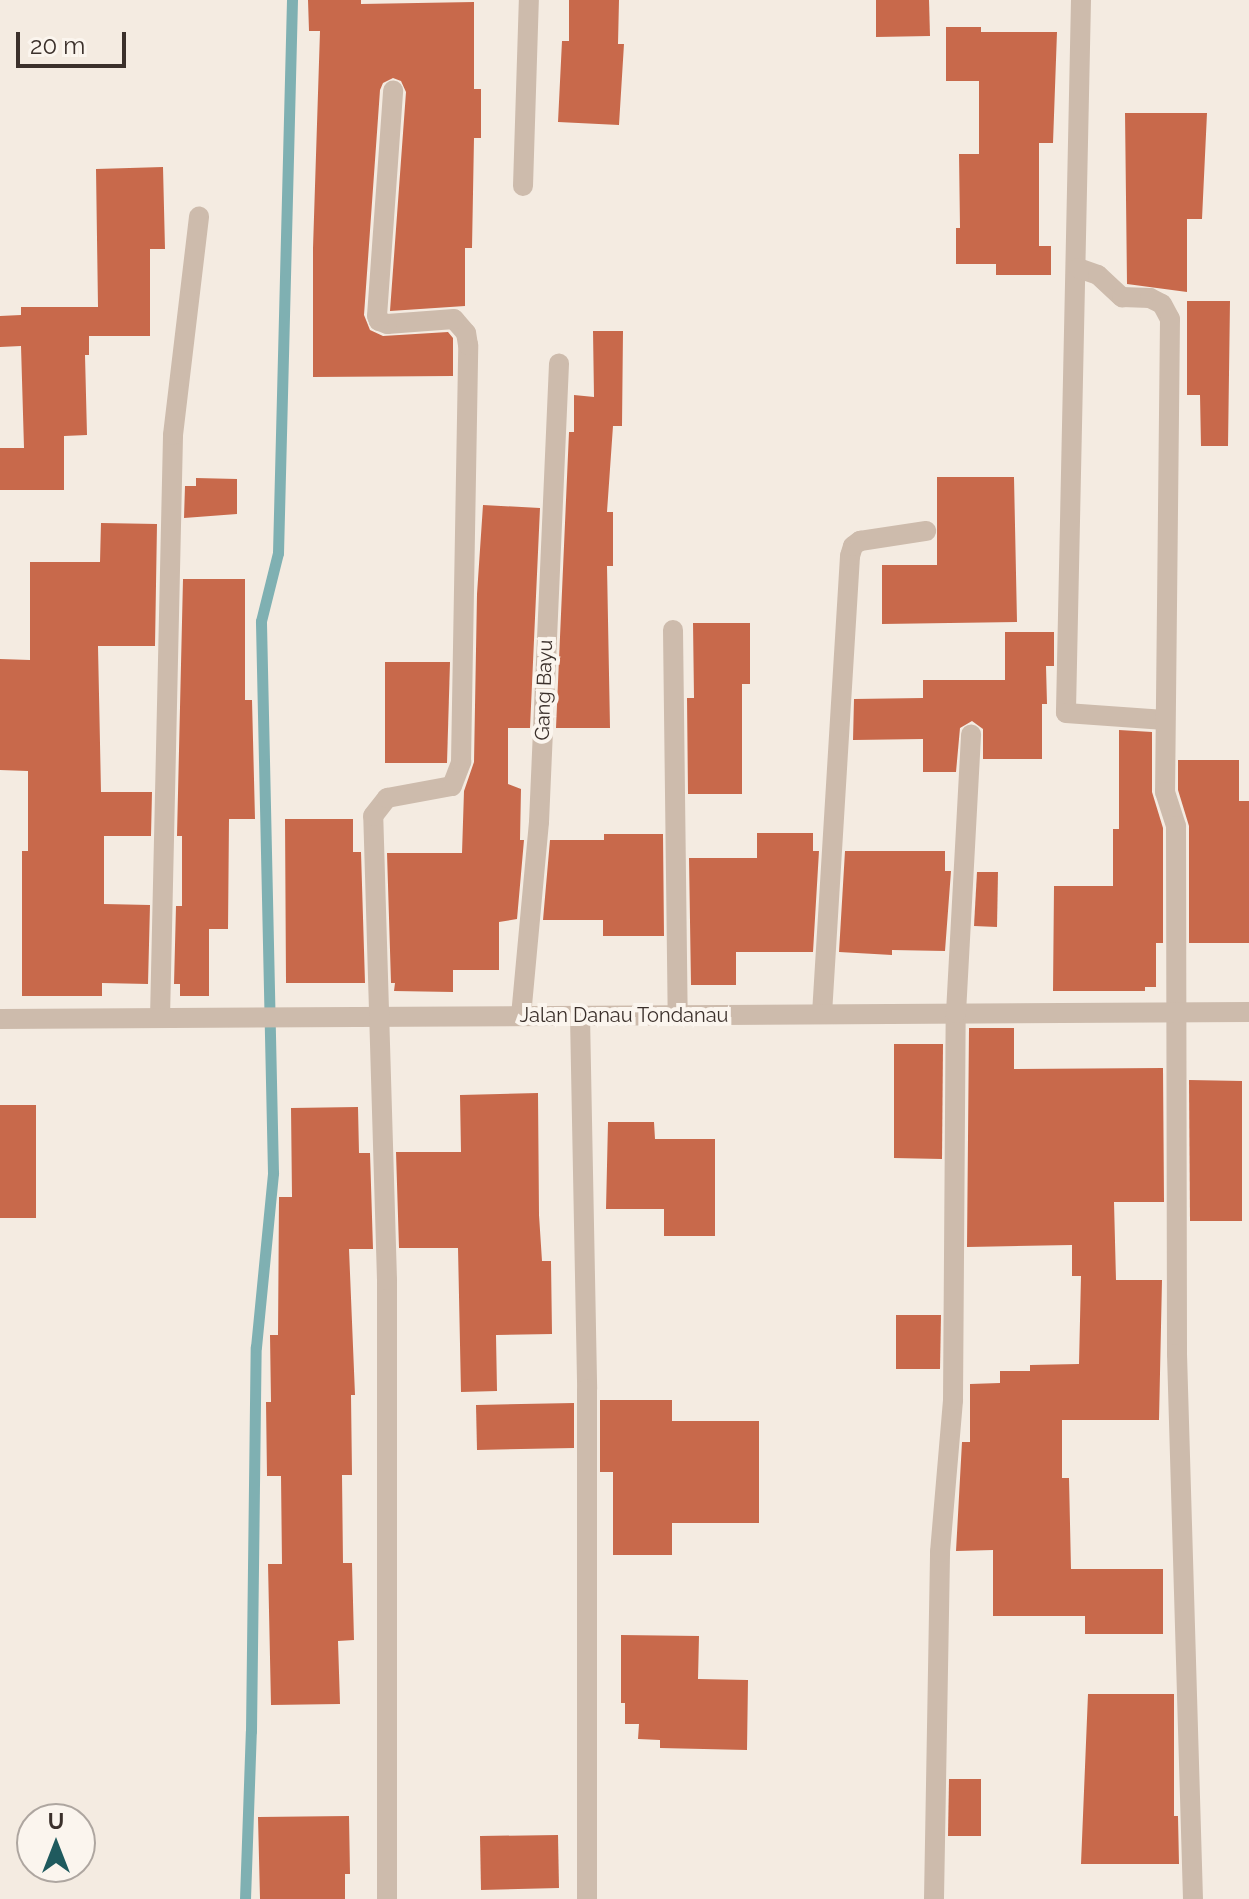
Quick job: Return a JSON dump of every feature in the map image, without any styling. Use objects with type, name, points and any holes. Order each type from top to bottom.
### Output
[{"type":"street","points":[[523,186],[529,0]]},
{"type":"street","points":[[1081,0],[1078,268],[1066,713],[1165,720]]},
{"type":"street","points":[[387,1899],[387,1280],[373,816],[387,798],[452,786],[461,762],[466,333],[454,319],[387,324],[379,321],[377,316],[393,91]]},
{"type":"street","points":[[160,1018],[173,435],[199,217]]},
{"type":"street","points":[[1078,268],[1098,275],[1122,297],[1150,298],[1162,304],[1170,319],[1165,792],[1176,826],[1179,1012],[1177,1354],[1193,1899]]},
{"type":"street","name":"Gang Bayu","points":[[521,1016],[539,822],[559,363]]},
{"type":"street","points":[[822,1014],[850,556],[853,546],[860,541],[926,531]]},
{"type":"street","points":[[673,630],[678,1015]]},
{"type":"street","points":[[934,1899],[940,1552],[953,1400],[956,1013],[971,734]]},
{"type":"street","name":"Jalan Danau Tondanau","points":[[0,1019],[1249,1012]]},
{"type":"street","points":[[580,1016],[587,1389],[587,1899]]},
{"type":"building","points":[[308,0],[361,0],[361,4],[474,2],[474,89],[481,89],[481,138],[474,138],[472,248],[465,248],[465,306],[390,311],[406,92],[401,81],[393,78],[383,83],[380,90],[364,315],[370,330],[383,336],[448,332],[453,338],[453,376],[313,377],[313,248],[320,31],[309,31]]},
{"type":"building","points":[[569,0],[619,0],[618,44],[624,44],[619,125],[558,122],[562,41],[569,41]]},
{"type":"building","points":[[876,0],[929,0],[930,36],[876,37]]},
{"type":"building","points":[[946,27],[981,27],[981,32],[1057,32],[1053,143],[1039,143],[1039,246],[1051,246],[1051,275],[996,275],[996,264],[956,264],[956,228],[960,228],[959,154],[979,154],[979,81],[946,81]]},
{"type":"building","points":[[1125,113],[1207,113],[1202,219],[1187,219],[1187,292],[1127,284]]},
{"type":"building","points":[[163,167],[165,249],[150,249],[150,336],[89,336],[89,355],[85,355],[87,435],[64,436],[64,490],[0,490],[0,448],[24,448],[21,346],[0,347],[0,316],[21,315],[21,307],[98,307],[96,169]]},
{"type":"building","points":[[1187,301],[1230,301],[1228,446],[1201,446],[1200,395],[1187,395]]},
{"type":"building","points":[[593,331],[623,331],[622,426],[613,426],[607,512],[613,512],[613,566],[607,566],[610,728],[556,728],[569,432],[574,432],[574,395],[594,397]]},
{"type":"building","points":[[937,477],[1014,477],[1017,622],[882,624],[882,565],[937,565]]},
{"type":"building","points":[[196,478],[237,479],[237,514],[184,518],[185,486],[196,486]]},
{"type":"building","points":[[483,505],[540,508],[530,728],[508,728],[508,784],[521,789],[520,840],[524,840],[517,919],[499,922],[499,970],[453,970],[453,992],[394,991],[395,983],[391,983],[387,853],[462,853],[464,791],[474,762],[477,594]]},
{"type":"building","points":[[101,523],[157,524],[155,646],[98,646],[101,792],[152,792],[151,836],[104,836],[104,904],[150,905],[148,984],[102,983],[102,996],[22,996],[22,851],[28,851],[28,771],[0,770],[0,659],[30,660],[30,562],[100,562]]},
{"type":"building","points":[[183,579],[245,579],[245,700],[252,700],[255,819],[229,819],[228,929],[209,929],[209,996],[180,996],[180,984],[174,984],[176,906],[182,906],[182,836],[177,836]]},
{"type":"building","points":[[693,623],[750,623],[750,684],[742,684],[742,794],[688,794],[687,698],[694,698]]},
{"type":"building","points":[[1005,632],[1054,632],[1054,666],[1046,666],[1047,704],[1042,704],[1042,759],[983,759],[983,729],[972,721],[960,728],[956,772],[923,772],[923,739],[853,740],[854,699],[923,698],[923,680],[1005,680]]},
{"type":"building","points":[[385,662],[450,662],[447,763],[385,763]]},
{"type":"building","points":[[1119,730],[1152,732],[1152,792],[1163,828],[1163,943],[1156,943],[1156,987],[1145,987],[1145,991],[1053,991],[1054,886],[1113,886],[1113,829],[1119,829]]},
{"type":"building","points":[[1178,760],[1239,760],[1239,801],[1249,801],[1249,943],[1189,943],[1189,826],[1178,790]]},
{"type":"building","points":[[285,819],[353,819],[353,852],[361,852],[365,983],[286,983]]},
{"type":"building","points":[[757,833],[813,833],[813,851],[819,851],[813,952],[736,952],[736,985],[691,985],[689,858],[757,858]]},
{"type":"building","points":[[604,834],[663,834],[664,936],[603,936],[603,920],[543,920],[550,840],[604,840]]},
{"type":"building","points":[[845,851],[945,851],[945,871],[951,871],[945,951],[892,950],[892,955],[839,952]]},
{"type":"building","points":[[977,872],[998,872],[997,927],[974,926]]},
{"type":"building","points":[[969,1028],[1014,1028],[1014,1069],[1163,1068],[1164,1202],[1114,1202],[1116,1280],[1162,1280],[1159,1420],[1062,1420],[1062,1478],[1069,1478],[1071,1569],[1163,1569],[1163,1634],[1085,1634],[1085,1616],[993,1616],[993,1550],[956,1551],[962,1442],[970,1442],[970,1384],[1000,1383],[1000,1371],[1030,1371],[1030,1365],[1079,1364],[1081,1276],[1072,1276],[1072,1245],[967,1247]]},
{"type":"building","points":[[894,1044],[943,1044],[942,1159],[894,1158]]},
{"type":"building","points":[[1189,1080],[1242,1081],[1242,1221],[1190,1221]]},
{"type":"building","points":[[538,1093],[539,1215],[542,1261],[551,1261],[552,1334],[496,1335],[497,1391],[461,1392],[458,1248],[399,1248],[396,1152],[461,1152],[460,1095]]},
{"type":"building","points":[[0,1105],[36,1105],[36,1218],[0,1218]]},
{"type":"building","points":[[358,1107],[359,1153],[370,1153],[373,1249],[349,1249],[355,1395],[351,1395],[352,1475],[342,1475],[343,1563],[352,1563],[354,1640],[338,1641],[340,1704],[271,1705],[268,1564],[282,1564],[281,1476],[267,1476],[266,1402],[271,1402],[270,1335],[278,1335],[279,1197],[292,1197],[291,1108]]},
{"type":"building","points":[[608,1122],[654,1122],[655,1139],[715,1139],[715,1236],[664,1236],[664,1209],[606,1209]]},
{"type":"building","points":[[896,1315],[941,1315],[940,1369],[896,1369]]},
{"type":"building","points":[[600,1400],[672,1400],[672,1421],[759,1421],[759,1523],[672,1523],[672,1555],[613,1555],[613,1472],[600,1472]]},
{"type":"building","points":[[574,1403],[574,1448],[477,1450],[476,1405]]},
{"type":"building","points":[[621,1635],[699,1636],[698,1679],[748,1680],[747,1750],[660,1748],[660,1740],[638,1739],[639,1724],[625,1724],[625,1703],[621,1703]]},
{"type":"building","points":[[1088,1694],[1174,1694],[1174,1816],[1178,1816],[1179,1864],[1081,1864]]},
{"type":"building","points":[[949,1779],[981,1779],[981,1836],[948,1836]]},
{"type":"building","points":[[349,1816],[350,1874],[345,1874],[345,1899],[260,1899],[258,1817]]},
{"type":"building","points":[[558,1835],[559,1888],[481,1890],[480,1836]]},
{"type":"waterway","points":[[245,1899],[251,1731],[256,1347],[273,1173],[261,621],[278,553],[292,0]]}]
